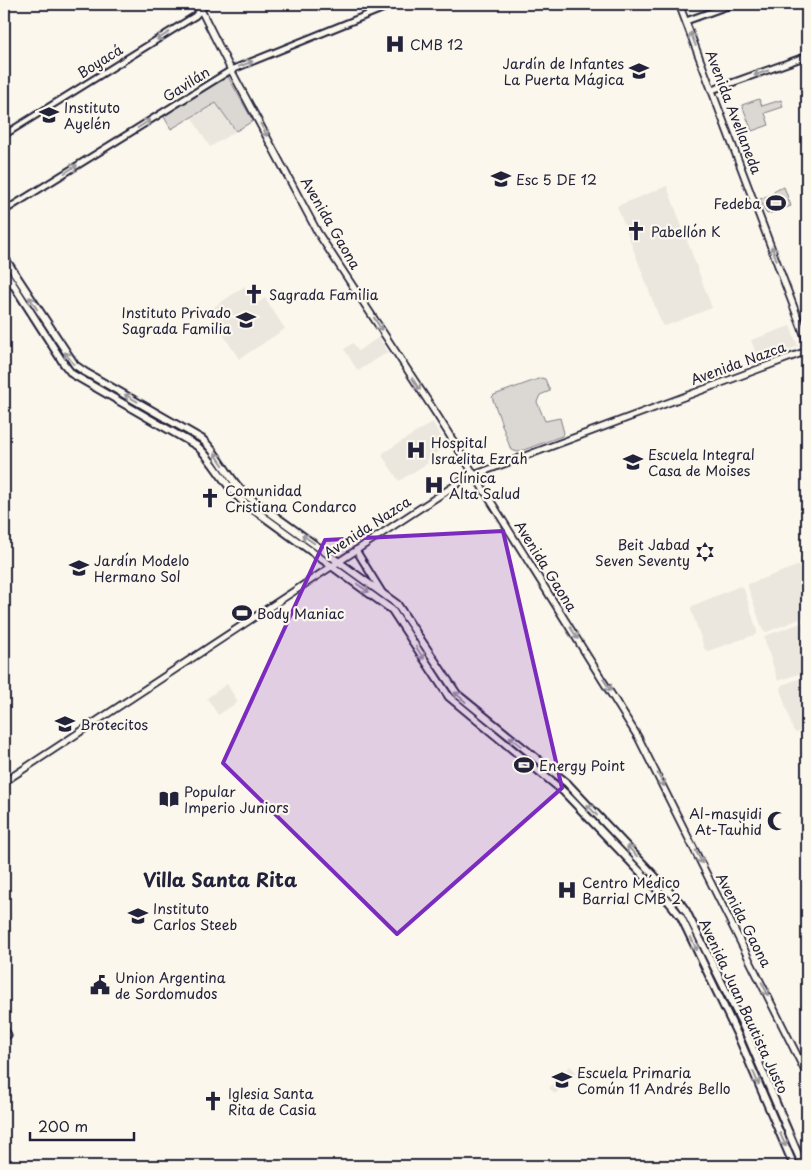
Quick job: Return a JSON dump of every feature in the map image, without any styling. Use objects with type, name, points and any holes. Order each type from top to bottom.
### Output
[{"type":"main road","name":"Avenida Avellaneda","points":[[680,6],[807,342]]},
{"type":"main road","name":"Avenida Gaona","points":[[199,7],[314,226],[474,474],[638,737],[804,1061],[807,1075]]},
{"type":"main road","name":"Avenida Juan Bautista Justo","points":[[4,257],[75,365],[202,439],[212,449],[232,479],[246,494],[382,592],[400,608],[457,694],[566,783],[683,906],[739,1017],[803,1166]]},
{"type":"main road","name":"Avenida Juan Bautista Justo","points":[[4,270],[72,374],[197,446],[238,498],[392,610],[449,697],[564,792],[675,908],[681,916],[737,1033],[794,1166]]},
{"type":"main road","name":"Avenida Nazca","points":[[4,782],[202,653],[338,561],[474,474],[807,351]]},
{"type":"street","name":"Boyacá","points":[[4,136],[195,16],[199,7],[206,4]]},
{"type":"street","name":"Gavilán","points":[[4,211],[231,70],[394,4]]},
{"type":"street","points":[[686,20],[733,4]]},
{"type":"street","points":[[712,90],[807,56]]},
{"type":"street","points":[[356,550],[382,592]]},
{"type":"street","points":[[4,1028],[6,1036]]},
{"type":"highlighted area","points":[[503,531],[562,788],[397,934],[223,763],[325,540]]},
{"type":"shaded area","points":[[227,75],[253,121],[236,131],[216,103],[171,129],[164,117],[165,113]]},
{"type":"shaded area","points":[[759,99],[762,106],[781,100],[783,107],[765,113],[769,125],[752,131],[742,105]]},
{"type":"shaded area","points":[[216,103],[236,131],[210,147],[192,118]]},
{"type":"shaded area","points":[[667,186],[712,308],[665,326],[662,325],[617,206]]},
{"type":"shaded area","name":"Fedeba","points":[[784,187],[791,206],[768,214],[766,213],[760,199]]},
{"type":"shaded area","name":"Instituto Privado Sagrada Familia","points":[[245,286],[256,304],[265,298],[285,329],[239,359],[208,311]]},
{"type":"shaded area","points":[[790,326],[798,346],[759,361],[751,340]]},
{"type":"shaded area","points":[[379,337],[388,352],[358,371],[344,349],[353,343],[358,351]]},
{"type":"shaded area","points":[[541,378],[545,379],[550,391],[540,395],[537,402],[545,421],[560,418],[564,433],[562,436],[518,452],[511,450],[492,397]]},
{"type":"shaded area","name":"Hospital Israelita Ezrah","points":[[433,423],[447,446],[427,460],[428,463],[399,481],[383,457],[383,453]]},
{"type":"shaded area","points":[[799,566],[807,589],[807,616],[767,632],[763,631],[748,584]]},
{"type":"shaded area","points":[[740,586],[744,589],[757,634],[708,651],[705,650],[691,609],[692,606]]},
{"type":"shaded area","points":[[807,621],[807,671],[778,681],[764,637]]},
{"type":"shaded area","points":[[807,676],[807,729],[796,733],[793,730],[780,688],[782,685]]},
{"type":"shaded area","points":[[227,684],[238,702],[218,715],[207,698]]},
{"type":"shaded area","name":"Escuela Primaria Común 11 Andrés Bello","points":[[570,1066],[576,1072],[555,1094],[549,1088]]},
{"type":"place","name":"CMB 12","points":[[395,44]]},
{"type":"place","name":"Jardín de Infantes La Puerta Mágica","points":[[639,71]]},
{"type":"place","name":"Instituto Ayelén","points":[[49,115]]},
{"type":"place","name":"Esc 5 DE 12","points":[[501,179]]},
{"type":"place","name":"Fedeba","points":[[776,203]]},
{"type":"place","name":"Pabellón K","points":[[636,231]]},
{"type":"place","name":"Sagrada Familia","points":[[254,294]]},
{"type":"place","name":"Instituto Privado Sagrada Familia","points":[[246,320]]},
{"type":"place","name":"Hospital Israelita Ezrah","points":[[416,450]]},
{"type":"place","name":"Escuela Integral Casa de Moises","points":[[633,462]]},
{"type":"place","name":"Clínica Alta Salud","points":[[434,485]]},
{"type":"place","name":"Comunidad Cristiana Condarco","points":[[210,498]]},
{"type":"place","name":"Beit Jabad Seven Seventy","points":[[705,552]]},
{"type":"place","name":"Jardín Modelo Hermano Sol","points":[[79,568]]},
{"type":"place","name":"Body Maniac","points":[[242,613]]},
{"type":"place","name":"Brotecitos","points":[[65,724]]},
{"type":"place","name":"Energy Point","points":[[524,765]]},
{"type":"place","name":"Popular Imperio Juniors","points":[[169,799]]},
{"type":"place","name":"Al-masyidi At-Tauhid","points":[[777,821]]},
{"type":"place","name":"Centro Médico Barrial CMB 2","points":[[567,890]]},
{"type":"place","name":"Instituto Carlos Steeb","points":[[138,916]]},
{"type":"place","name":"Union Argentina de Sordomudos","points":[[100,985]]},
{"type":"place","name":"Escuela Primaria Común 11 Andrés Bello","points":[[562,1080]]},
{"type":"place","name":"Iglesia Santa Rita de Casia","points":[[213,1101]]},
{"type":"district","name":"Villa Santa Rita","points":[[220,879]]}]
